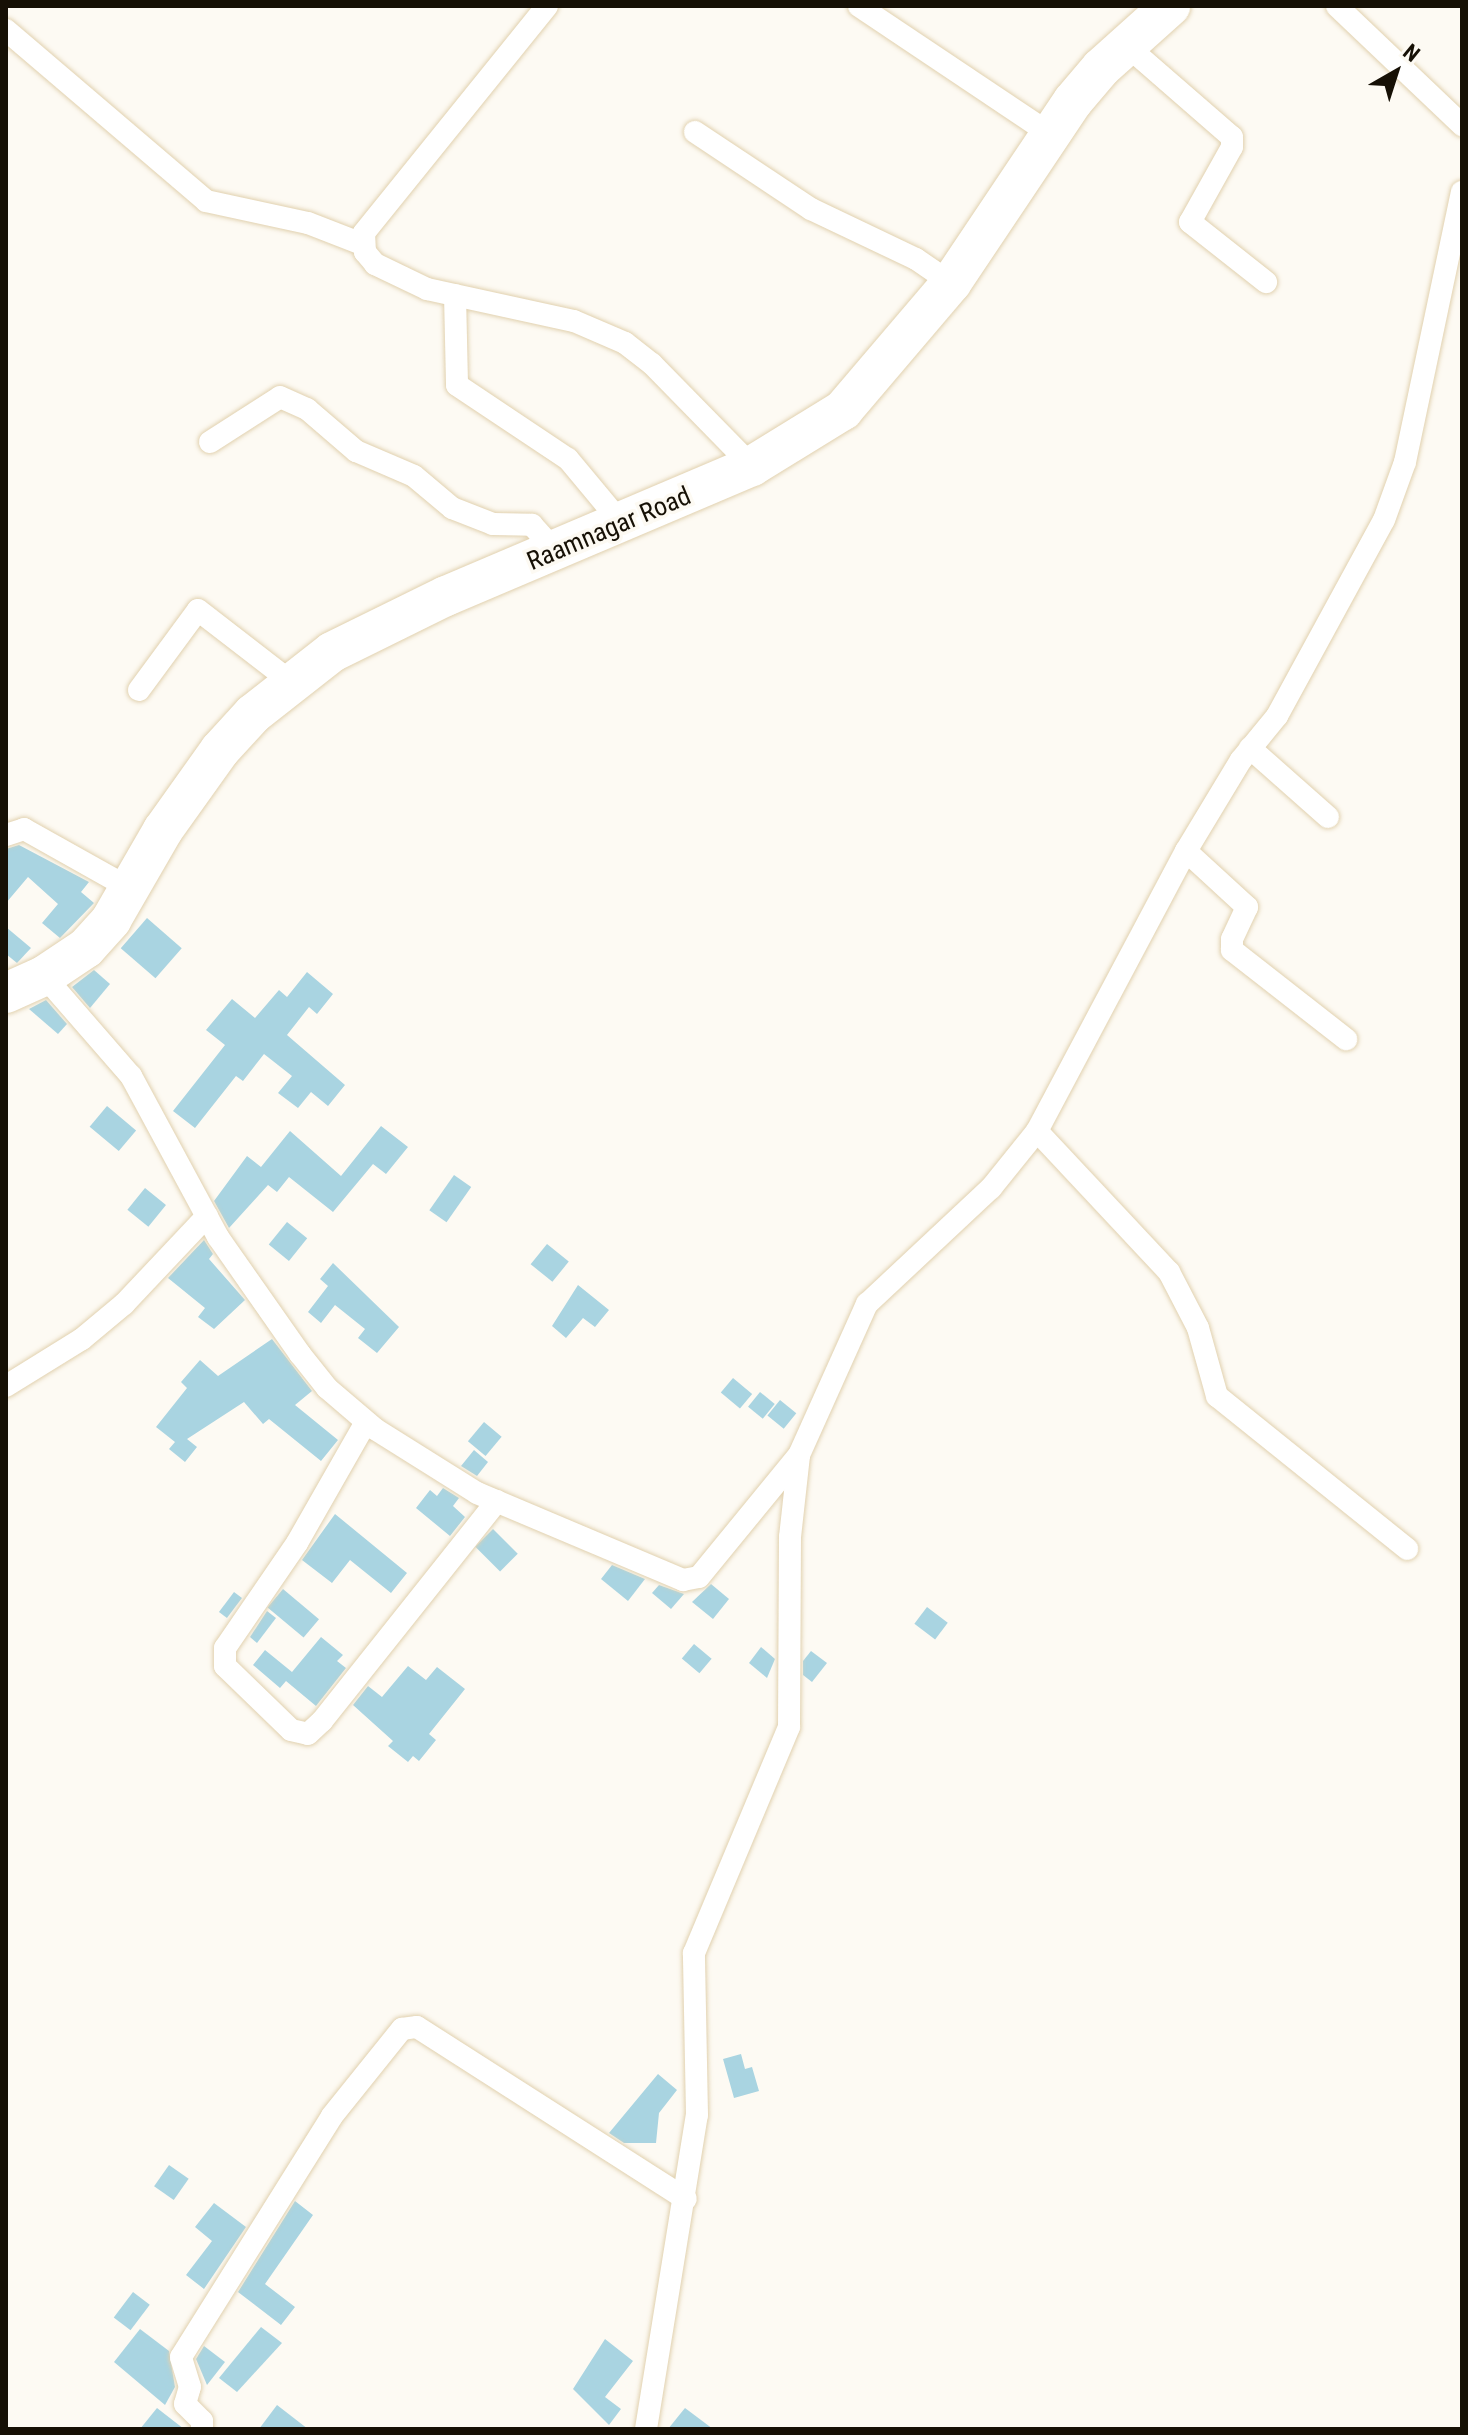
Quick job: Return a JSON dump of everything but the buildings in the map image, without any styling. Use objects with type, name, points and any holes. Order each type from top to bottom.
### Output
[{"type":"highway","name":"Raamnagar Road","points":[[6,993],[44,976],[86,948],[131,889],[163,830],[212,761],[291,682],[332,652],[386,625],[623,525],[752,466],[843,410],[951,283],[1049,133],[1126,45],[1170,6]]},
{"type":"street","points":[[362,244],[364,233],[547,6]]},
{"type":"street","points":[[859,6],[1049,133]]},
{"type":"street","points":[[1337,6],[1462,125]]},
{"type":"street","points":[[6,30],[206,201],[308,223],[362,244],[375,264],[397,277],[455,295],[574,321],[625,343],[652,364],[752,466]]},
{"type":"street","points":[[1126,45],[1232,137],[1232,147],[1190,222],[1266,282]]},
{"type":"street","points":[[695,132],[811,209],[916,259],[951,283]]},
{"type":"street","points":[[44,976],[131,1076],[207,1216],[300,1354],[327,1388],[366,1422],[497,1501],[683,1580],[699,1577],[799,1455],[867,1304],[991,1188],[1037,1131],[1186,851],[1250,748],[1277,716],[1384,520],[1405,462],[1462,192]]},
{"type":"street","points":[[455,295],[457,385],[568,459],[623,525]]},
{"type":"street","points":[[210,442],[280,397],[307,409],[356,451],[414,476],[462,514],[493,524],[532,525],[557,553]]},
{"type":"street","points":[[139,690],[198,610],[291,682]]},
{"type":"street","points":[[1250,748],[1328,817]]},
{"type":"street","points":[[6,835],[24,829],[131,889]]},
{"type":"street","points":[[1186,851],[1247,907],[1232,939],[1232,950],[1346,1039]]},
{"type":"street","points":[[1037,1131],[1169,1272],[1198,1328],[1217,1396],[1407,1549]]},
{"type":"street","points":[[6,1386],[82,1339],[124,1304],[207,1216]]},
{"type":"street","points":[[366,1422],[297,1543],[225,1648],[225,1666],[291,1730],[308,1734],[322,1721],[497,1501]]},
{"type":"street","points":[[646,2429],[686,2199],[697,2115],[694,1953],[789,1727],[790,1537],[799,1455]]},
{"type":"street","points":[[202,2429],[202,2421],[185,2404],[190,2387],[181,2357],[332,2116],[402,2029],[417,2027],[686,2199]]}]
